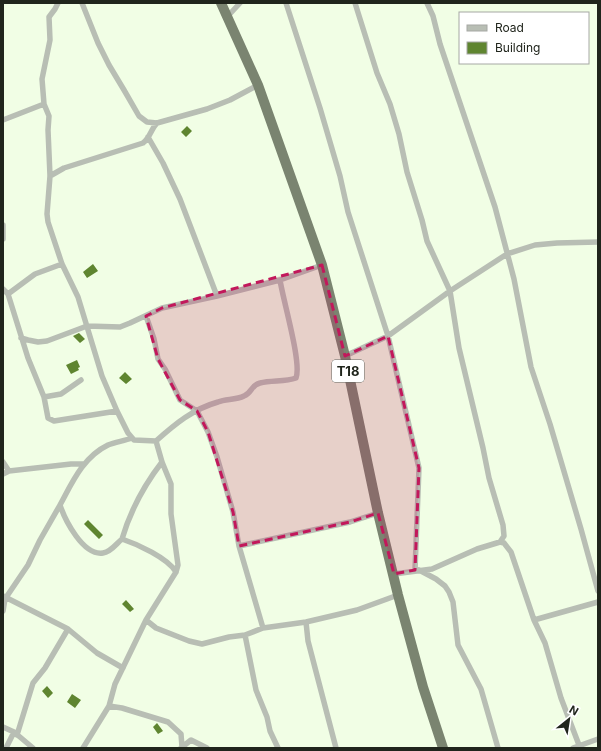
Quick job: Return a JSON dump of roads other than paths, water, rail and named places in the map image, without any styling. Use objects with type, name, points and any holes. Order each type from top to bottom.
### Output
[{"type":"highway","name":"T18","points":[[221,3],[258,85],[322,265],[345,356],[378,513],[398,595],[423,687],[443,748]]},
{"type":"street","points":[[58,3],[50,14],[48,22],[50,40],[42,79],[44,104],[49,116],[48,130],[50,176],[48,222],[62,264],[78,297],[102,376],[117,411],[132,438],[137,441],[156,441],[175,424],[197,411],[217,402],[237,399],[245,396],[250,393],[253,386],[258,383],[296,378],[296,353],[280,280]]},
{"type":"street","points":[[82,3],[104,55],[139,116],[147,122],[157,123],[207,109],[230,100],[258,85]]},
{"type":"street","points":[[227,17],[240,3]]},
{"type":"street","points":[[286,3],[340,176],[348,212],[388,336],[419,468],[417,570]]},
{"type":"street","points":[[355,3],[377,73],[390,104],[399,134],[407,172],[427,241],[450,291],[459,348],[484,448],[489,478],[503,525],[504,536],[500,542],[477,549],[439,566],[394,574]]},
{"type":"street","points":[[427,3],[433,16],[440,44],[486,177],[514,279],[530,367],[554,439],[598,591]]},
{"type":"street","points":[[3,120],[44,104]]},
{"type":"street","points":[[50,176],[64,168],[143,143],[157,123]]},
{"type":"street","points":[[148,137],[163,163],[180,199],[217,296]]},
{"type":"street","points":[[3,225],[3,239]]},
{"type":"street","points":[[345,356],[388,336],[450,291],[507,254],[520,249],[542,244],[598,242]]},
{"type":"street","points":[[8,294],[35,274],[62,264]]},
{"type":"street","points":[[21,338],[38,342],[87,326],[120,327],[170,306],[280,280],[322,265]]},
{"type":"street","points":[[3,289],[8,294],[21,338],[44,397],[48,418],[54,421],[117,411]]},
{"type":"street","points":[[146,316],[158,359],[180,400],[197,411],[208,432],[217,456],[233,512],[239,546],[263,628]]},
{"type":"street","points":[[44,397],[61,394],[81,380]]},
{"type":"street","points":[[3,611],[4,596],[28,565],[76,475],[84,464],[99,450],[109,444],[132,438]]},
{"type":"street","points":[[83,748],[109,706],[115,684],[146,620],[176,572],[178,560],[171,514],[171,484],[162,462],[156,441]]},
{"type":"street","points":[[3,462],[9,471]]},
{"type":"street","points":[[60,505],[63,516],[79,540],[91,551],[97,554],[104,553],[112,549],[122,539],[130,516],[162,462]]},
{"type":"street","points":[[3,474],[9,471],[70,464],[84,464]]},
{"type":"street","points":[[239,546],[350,522],[378,513]]},
{"type":"street","points":[[122,539],[165,561],[172,566],[176,572]]},
{"type":"street","points":[[500,542],[504,543],[511,552],[534,620],[545,643],[561,698],[579,745]]},
{"type":"street","points":[[417,570],[436,579],[449,592],[453,602],[456,636],[460,652],[481,690],[498,748]]},
{"type":"street","points":[[146,620],[156,628],[189,641],[202,644],[229,637],[245,635],[263,628],[306,622],[357,610],[398,595]]},
{"type":"street","points":[[4,596],[68,629],[97,653],[123,668]]},
{"type":"street","points":[[534,620],[598,602]]},
{"type":"street","points":[[306,622],[308,642],[336,748]]},
{"type":"street","points":[[6,748],[15,734],[33,683],[45,668],[68,629]]},
{"type":"street","points":[[245,635],[256,690],[267,717],[270,731],[278,748]]},
{"type":"street","points":[[109,706],[122,708],[168,722],[180,734],[182,748]]},
{"type":"street","points":[[3,727],[34,748]]},
{"type":"street","points":[[573,748],[598,739]]},
{"type":"street","points":[[182,748],[191,740],[207,748]]}]
